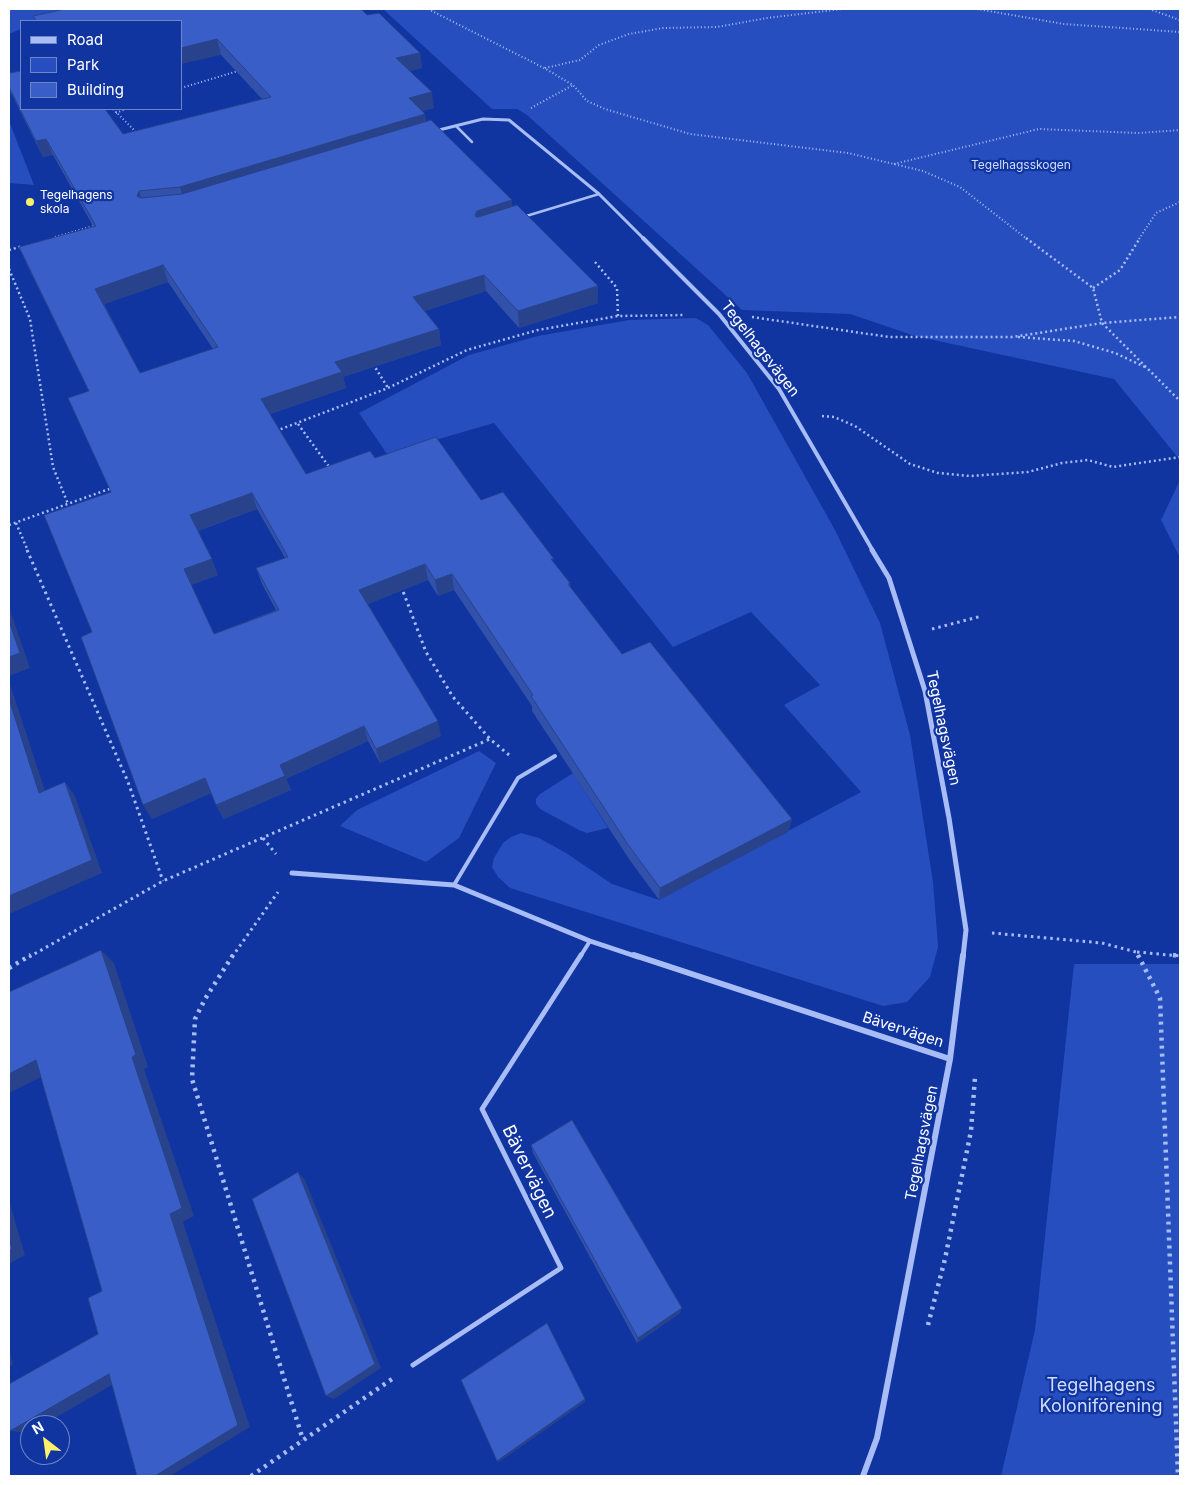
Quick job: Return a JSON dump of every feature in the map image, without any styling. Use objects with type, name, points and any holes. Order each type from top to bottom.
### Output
[{"type":"street","points":[[428,133],[483,118],[509,120]]},
{"type":"street","name":"Tegelhagsvägen","points":[[509,120],[599,194],[719,314],[779,389],[889,578],[925,691],[949,818],[966,930],[950,1059],[877,1438],[862,1476]]},
{"type":"street","name":"Bävervägen","points":[[292,873],[454,885],[590,941],[950,1059]]},
{"type":"lane","points":[[456,126],[472,142]]},
{"type":"lane","points":[[515,219],[599,194]]},
{"type":"lane","points":[[454,885],[518,778],[555,756]]},
{"type":"lane","name":"Bävervägen","points":[[413,1365],[561,1268],[482,1109],[590,941]]},
{"type":"path","points":[[9,10],[13,9]]},
{"type":"path","points":[[428,9],[544,68],[573,85],[587,101],[606,109],[690,134],[848,153],[923,171],[960,187],[990,212],[1093,288],[1102,323],[1180,401]]},
{"type":"path","points":[[544,68],[580,60],[599,46],[629,34],[663,28],[717,26],[842,9]]},
{"type":"path","points":[[977,9],[1064,24],[1180,32]]},
{"type":"path","points":[[1149,9],[1180,20]]},
{"type":"path","points":[[182,88],[246,69]]},
{"type":"path","points":[[509,120],[573,85]]},
{"type":"path","points":[[114,110],[141,137]]},
{"type":"path","points":[[116,113],[124,110]]},
{"type":"path","points":[[893,164],[1039,129],[1138,133],[1180,130]]},
{"type":"path","points":[[1093,288],[1120,270],[1156,213],[1180,202]]},
{"type":"path","points":[[54,237],[100,224]]},
{"type":"path","points":[[9,250],[27,245]]},
{"type":"path","points":[[595,262],[617,288],[618,316]]},
{"type":"path","points":[[9,269],[30,319],[53,467],[68,504]]},
{"type":"path","points":[[270,433],[298,424],[388,388],[467,350],[538,330],[618,316],[719,314],[789,320],[888,337],[1013,337],[1074,341],[1115,353],[1147,368]]},
{"type":"path","points":[[1013,337],[1102,323],[1180,317]]},
{"type":"path","points":[[370,358],[388,388]]},
{"type":"path","points":[[797,421],[816,416],[834,417],[855,426],[910,464],[938,473],[970,476],[1028,472],[1062,463],[1088,460],[1113,467],[1180,457]]},
{"type":"path","points":[[298,424],[332,470]]},
{"type":"path","points":[[9,525],[113,488]]},
{"type":"path","points":[[16,523],[128,782],[163,881]]},
{"type":"path","points":[[399,581],[426,652],[453,697],[490,740],[528,771]]},
{"type":"path","points":[[907,636],[982,616]]},
{"type":"path","points":[[9,968],[163,881],[490,740]]},
{"type":"path","points":[[292,873],[228,963],[205,999],[195,1019],[192,1079],[303,1440]]},
{"type":"path","points":[[966,930],[1102,943],[1136,952],[1180,956]]},
{"type":"path","points":[[1136,952],[1160,998],[1178,1476]]},
{"type":"path","points":[[925,1333],[945,1259],[971,1131],[976,1072]]},
{"type":"path","points":[[251,1476],[413,1365]]},
{"type":"green space","points":[[9,9],[99,9],[47,20],[20,20],[20,29],[9,34]]},
{"type":"green space","name":"Tegelhagsskogen","points":[[383,9],[1180,9],[1180,460],[1114,379],[915,336],[850,314],[742,310],[527,115],[517,109],[492,109]]},
{"type":"green space","points":[[9,121],[34,185],[9,183]]},
{"type":"green space","points":[[696,318],[708,325],[747,373],[835,530],[880,623],[910,735],[933,882],[938,947],[930,977],[907,1002],[883,1006],[510,888],[498,877],[492,867],[494,858],[503,843],[521,833],[539,838],[566,853],[612,884],[659,900],[861,792],[784,705],[820,685],[751,612],[673,647],[494,423],[387,454],[359,413],[469,355],[538,336],[629,320]]},
{"type":"green space","points":[[1180,480],[1180,558],[1161,520]]},
{"type":"green space","points":[[479,751],[496,763],[459,838],[426,862],[340,826],[357,810]]},
{"type":"green space","points":[[573,773],[608,828],[587,833],[540,809],[536,804],[536,799],[540,794]]},
{"type":"green space","name":"Tegelhagens Koloniförening","points":[[1074,964],[1180,964],[1180,1476],[1001,1476],[1035,1330]]},
{"type":"building","points":[[65,9],[361,9],[367,15],[379,13],[420,53],[396,58],[432,92],[409,98],[425,114],[180,187],[139,191],[137,196],[141,198],[182,194],[431,120],[512,200],[477,211],[475,216],[478,217],[517,205],[598,286],[518,311],[484,275],[413,297],[439,329],[335,362],[342,372],[261,399],[306,474],[370,451],[375,458],[436,437],[481,500],[503,492],[554,559],[551,559],[570,583],[568,584],[622,654],[650,642],[792,819],[660,888],[629,846],[531,696],[533,695],[452,574],[435,580],[425,564],[359,590],[438,721],[376,749],[364,726],[280,765],[285,776],[216,805],[205,778],[143,805],[81,637],[92,632],[44,515],[111,492],[68,398],[89,391],[19,247],[96,226],[46,139],[36,141],[20,110],[106,110],[123,134],[271,97],[217,39],[182,48],[182,20],[36,20],[33,16]],"holes":[[[163,265],[218,347],[140,373],[95,289]],[[252,493],[288,557],[256,568],[279,610],[214,634],[184,569],[212,559],[190,515]]]},
{"type":"building","points":[[20,71],[20,109],[9,87],[9,73]]},
{"type":"building","points":[[9,621],[20,653],[9,657]]},
{"type":"building","points":[[9,699],[39,793],[65,782],[92,860],[9,896]]},
{"type":"building","points":[[101,950],[136,1055],[132,1057],[182,1208],[170,1214],[238,1425],[155,1476],[137,1476],[109,1374],[38,1415],[20,1415],[20,1425],[10,1431],[9,1384],[98,1334],[88,1298],[102,1291],[36,1060],[9,1074],[9,992]]},
{"type":"building","points":[[572,1120],[682,1308],[638,1338],[531,1145]]},
{"type":"building","points":[[298,1172],[375,1364],[326,1396],[252,1199]]},
{"type":"building","points":[[9,1240],[12,1249],[9,1251]]},
{"type":"building","points":[[547,1323],[585,1399],[497,1461],[461,1380]]},
{"type":"place","name":"Tegelhagens skola","points":[[30,202]]}]
